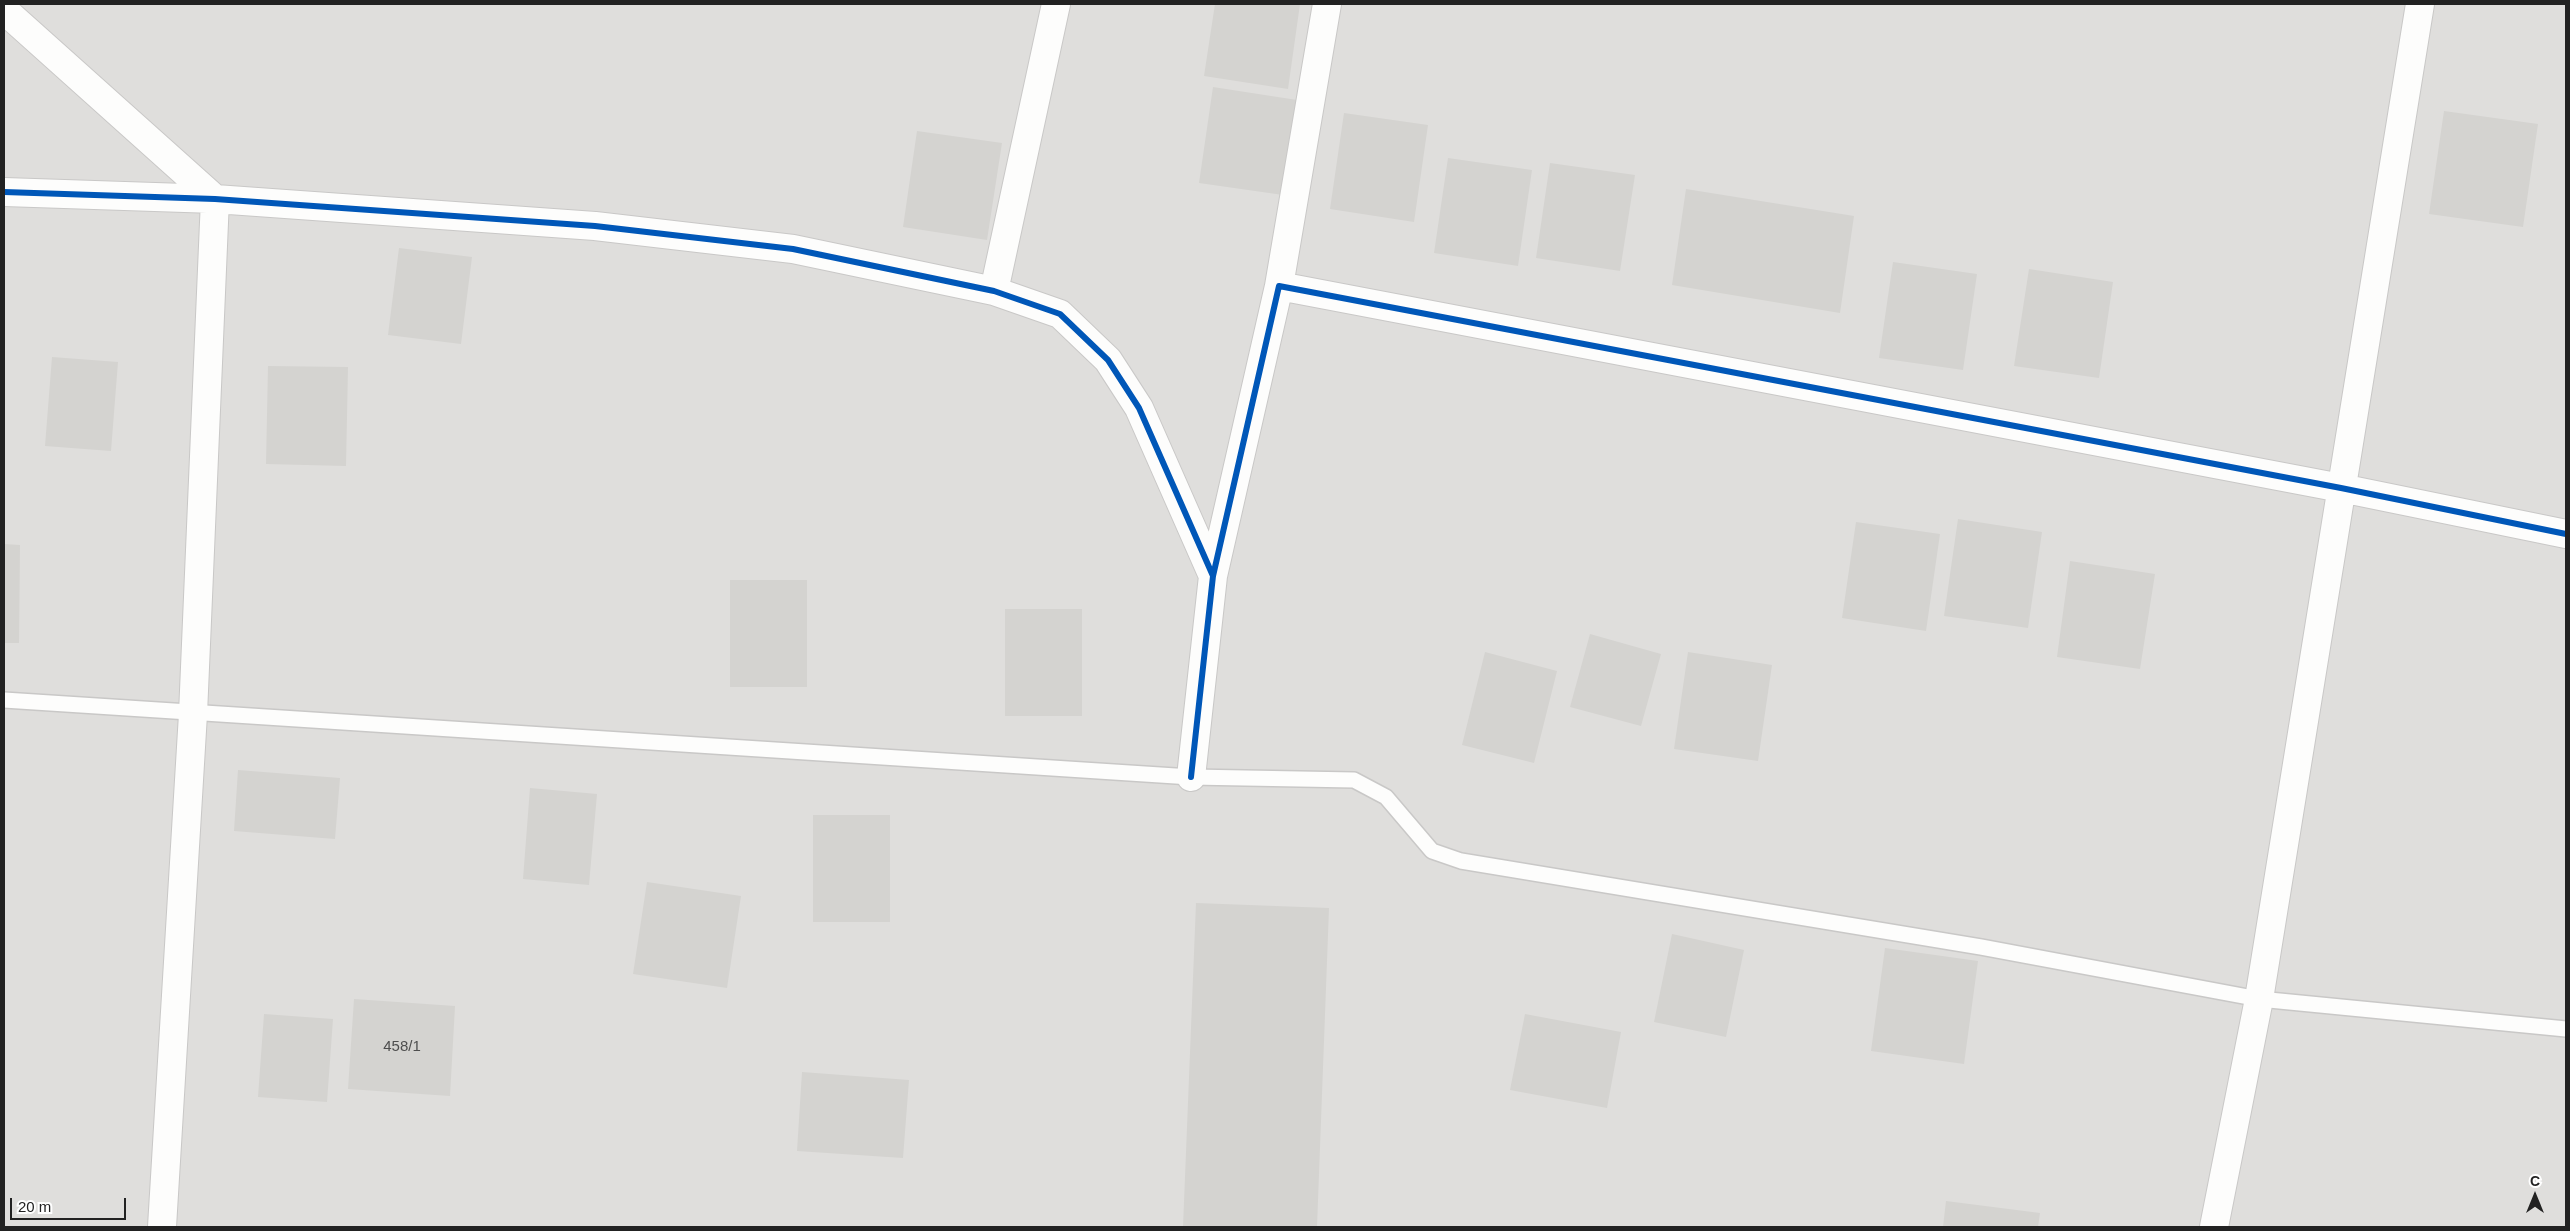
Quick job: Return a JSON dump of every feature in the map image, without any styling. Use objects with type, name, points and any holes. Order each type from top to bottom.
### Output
[{"type":"street","points":[[994,291],[1056,4]]},
{"type":"street","points":[[1191,777],[1213,576],[1279,286],[1327,4]]},
{"type":"street","points":[[2214,1227],[2259,999],[2420,4]]},
{"type":"street","points":[[4,10],[216,199]]},
{"type":"street","points":[[4,192],[216,199],[595,226],[774,247],[994,291],[1060,314],[1108,360],[1139,408],[1213,576]]},
{"type":"street","points":[[162,1227],[193,714],[216,199]]},
{"type":"street","points":[[1279,286],[2341,488],[2566,534]]},
{"type":"lane","points":[[4,700],[193,714],[1191,777],[1354,780],[1386,797],[1432,852],[1461,861],[1981,947],[2259,999],[2566,1029]]},
{"type":"shaded area","points":[[4,4],[2566,4],[2566,1227],[4,1227]]},
{"type":"building","points":[[1215,4],[1300,4],[1288,89],[1204,76]]},
{"type":"building","points":[[1213,87],[1297,100],[1283,195],[1199,183]]},
{"type":"building","points":[[2444,111],[2538,124],[2523,227],[2429,214]]},
{"type":"building","points":[[1344,113],[1428,125],[1414,222],[1330,209]]},
{"type":"building","points":[[917,131],[1002,143],[987,240],[903,227]]},
{"type":"building","points":[[1448,158],[1532,170],[1518,266],[1434,253]]},
{"type":"building","points":[[1550,163],[1635,175],[1620,271],[1536,258]]},
{"type":"building","points":[[1686,189],[1854,216],[1840,313],[1672,285]]},
{"type":"building","points":[[399,248],[472,257],[461,344],[388,335]]},
{"type":"building","points":[[1893,262],[1977,274],[1963,370],[1879,358]]},
{"type":"building","points":[[2029,269],[2113,282],[2099,378],[2014,366]]},
{"type":"building","points":[[52,357],[118,362],[111,451],[45,446]]},
{"type":"building","points":[[268,366],[348,367],[346,466],[266,464]]},
{"type":"building","points":[[1958,519],[2042,532],[2028,628],[1944,616]]},
{"type":"building","points":[[1856,522],[1940,534],[1926,631],[1842,618]]},
{"type":"building","points":[[4,544],[20,545],[19,643],[4,643]]},
{"type":"building","points":[[2070,561],[2155,574],[2140,669],[2057,657]]},
{"type":"building","points":[[730,580],[807,580],[807,687],[730,687]]},
{"type":"building","points":[[1005,609],[1082,609],[1082,716],[1005,716]]},
{"type":"building","points":[[1590,634],[1661,654],[1641,726],[1570,707]]},
{"type":"building","points":[[1485,652],[1557,671],[1534,763],[1462,745]]},
{"type":"building","points":[[1688,652],[1772,665],[1758,761],[1674,749]]},
{"type":"building","points":[[238,770],[340,778],[335,839],[234,831]]},
{"type":"building","points":[[530,788],[597,794],[589,885],[523,879]]},
{"type":"building","points":[[813,815],[890,815],[890,922],[813,922]]},
{"type":"building","points":[[647,882],[741,896],[727,988],[633,974]]},
{"type":"building","points":[[1196,903],[1329,908],[1317,1227],[1183,1227]]},
{"type":"building","points":[[1672,934],[1744,950],[1726,1037],[1654,1022]]},
{"type":"building","points":[[1885,948],[1978,961],[1964,1064],[1871,1051]]},
{"type":"building","points":[[354,999],[455,1006],[450,1096],[348,1089]]},
{"type":"building","points":[[264,1014],[333,1019],[327,1102],[258,1097]]},
{"type":"building","points":[[1525,1014],[1621,1032],[1607,1108],[1510,1090]]},
{"type":"building","points":[[802,1072],[909,1080],[903,1158],[797,1151]]},
{"type":"building","points":[[1946,1201],[2040,1213],[2038,1227],[1943,1227]]},
{"type":"cycle path","points":[[4,192],[215,199],[595,226],[793,249],[994,291],[1060,314],[1108,360],[1139,408],[1213,576]]},
{"type":"cycle path","points":[[1191,777],[1213,576],[1279,286],[2341,488],[2566,534]]}]
